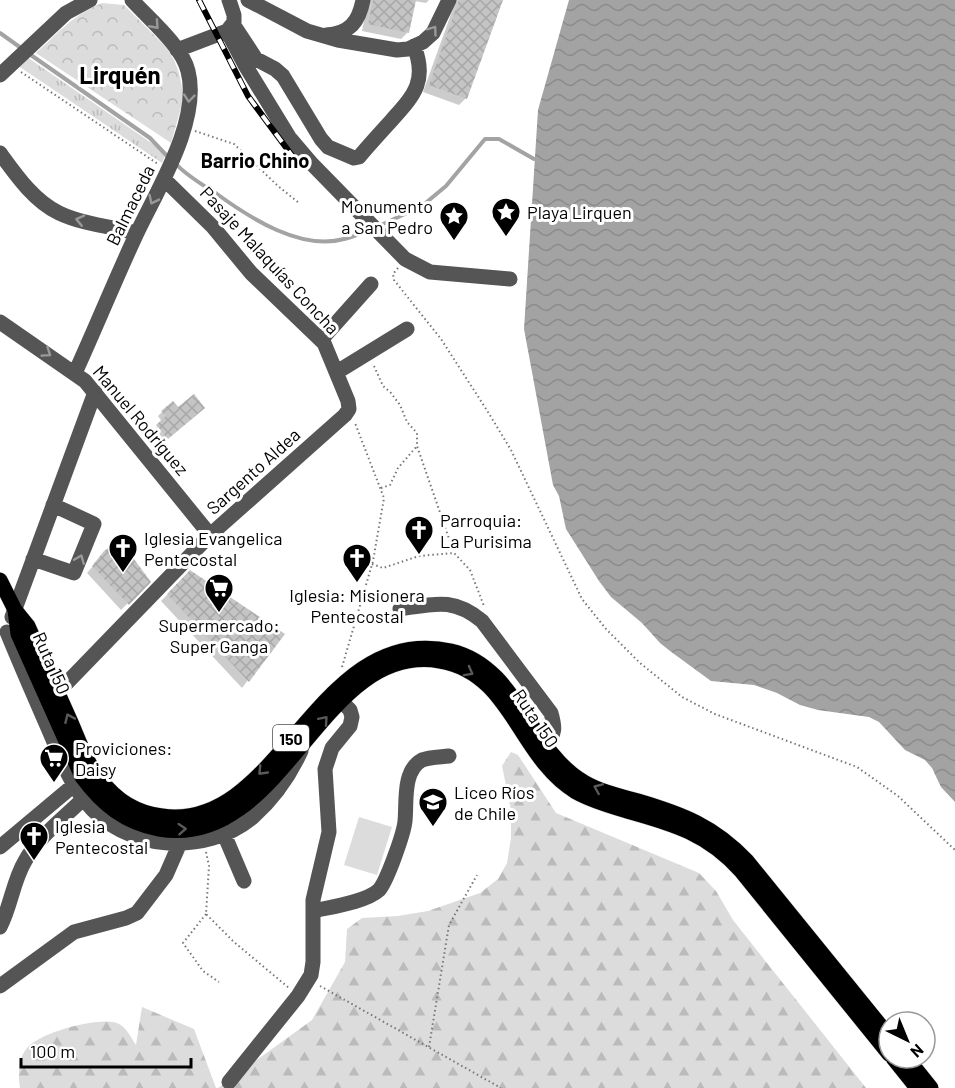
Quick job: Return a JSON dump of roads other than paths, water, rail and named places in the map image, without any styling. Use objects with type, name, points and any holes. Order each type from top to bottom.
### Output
[{"type":"main road","name":"150","points":[[0,580],[15,610]]},
{"type":"main road","name":"Ruta 150","points":[[15,610],[28,626],[86,756],[99,779],[122,801],[158,816],[177,817],[208,811],[237,794],[337,697],[364,667],[386,657],[419,649],[451,651],[478,661],[510,693],[561,765],[581,781],[606,792],[682,815],[706,827],[728,843],[747,861],[877,1021]]},
{"type":"main road","name":"Ruta 150","points":[[15,610],[18,634],[77,766],[89,786],[103,803],[133,822],[176,831],[199,827],[225,818],[258,793],[307,740],[337,697],[370,677],[401,663],[414,660],[440,661],[458,666],[475,675],[497,695],[540,761],[568,787],[592,800],[687,830],[712,844],[732,861],[877,1039]]},
{"type":"main road","points":[[903,1070],[917,1088]]},
{"type":"main road","points":[[917,1070],[931,1088]]},
{"type":"street","points":[[9,67],[66,13],[90,0]]},
{"type":"street","name":"Balmaceda","points":[[75,373],[137,232],[167,173],[184,127],[190,94],[185,62],[132,0]]},
{"type":"street","points":[[177,50],[227,29],[234,15],[231,0]]},
{"type":"street","points":[[321,35],[348,30],[356,23],[363,0]]},
{"type":"street","points":[[253,1],[298,26],[321,35],[397,50],[423,42],[434,33],[449,0]]},
{"type":"street","points":[[356,23],[362,35],[381,48]]},
{"type":"street","points":[[227,29],[256,59],[283,76],[328,147],[354,158],[359,157],[412,98],[417,87],[420,69],[414,46]]},
{"type":"street","points":[[227,29],[245,65],[289,137],[312,164],[405,259],[430,272],[510,279]]},
{"type":"street","points":[[0,153],[27,187],[54,210],[68,217],[137,232]]},
{"type":"street","name":"Pasaje Malaquías Concha","points":[[167,173],[251,273],[321,340],[337,372],[349,409]]},
{"type":"street","points":[[321,340],[371,284]]},
{"type":"street","name":"Manuel Rodríguez","points":[[0,322],[75,373],[95,392],[210,535]]},
{"type":"street","points":[[337,372],[408,329]]},
{"type":"street","points":[[95,392],[15,610],[3,634],[74,785],[83,799],[106,821],[124,832],[154,842],[180,843],[203,840],[224,834],[246,822],[266,803],[287,776],[307,740]]},
{"type":"street","name":"Sargento Aldea","points":[[58,692],[210,535],[349,409]]},
{"type":"street","points":[[33,559],[75,573],[94,525],[53,505]]},
{"type":"street","points":[[400,609],[437,604],[458,606],[470,611],[482,621],[551,713],[555,728],[552,737],[545,745]]},
{"type":"street","points":[[229,1082],[310,980],[314,962],[314,895],[329,832],[325,769],[332,748],[352,720],[352,713],[337,697]]},
{"type":"street","points":[[313,911],[366,898],[378,891],[384,882],[402,835],[409,778],[416,765],[423,759],[449,756]]},
{"type":"street","points":[[0,848],[74,785]]},
{"type":"street","points":[[0,927],[25,862],[36,847],[83,799]]},
{"type":"street","points":[[224,834],[243,880]]},
{"type":"street","points":[[0,986],[64,937],[137,913],[166,875],[180,843]]},
{"type":"water","points":[[569,0],[955,0],[955,802],[941,787],[932,768],[925,760],[905,750],[879,722],[869,717],[818,710],[800,705],[777,693],[754,685],[711,681],[660,643],[642,623],[611,597],[566,529],[559,496],[553,485],[524,329],[538,110]]},
{"type":"waterway","points":[[0,33],[21,48]]},
{"type":"waterway","points":[[28,53],[150,138],[168,157]]},
{"type":"waterway","points":[[379,226],[422,206],[446,186],[485,139],[499,139],[534,159]]},
{"type":"waterway","points":[[176,164],[245,213],[294,236],[328,241],[347,238],[370,230]]},
{"type":"railway","points":[[199,0],[248,96],[296,161]]},
{"type":"place","name":"Playa Lirquen","points":[[506,238]]},
{"type":"place","name":"Monumento a San Pedro","points":[[454,242]]},
{"type":"place","name":"Parroquia: La Purisima","points":[[419,556]]},
{"type":"place","name":"Iglesia Evangelica Pentecostal","points":[[123,574]]},
{"type":"place","name":"Iglesia: Misionera Pentecostal","points":[[357,584]]},
{"type":"place","name":"Supermercado: Super Ganga","points":[[219,614]]},
{"type":"place","name":"Proviciones: Daisy","points":[[54,784]]},
{"type":"place","name":"Liceo Ríos de Chile","points":[[433,828]]},
{"type":"place","name":"Iglesia Pentecostal","points":[[34,862]]},
{"type":"district","name":"Lirquén","points":[[120,74]]},
{"type":"district","name":"Barrio Chino","points":[[255,160]]}]
